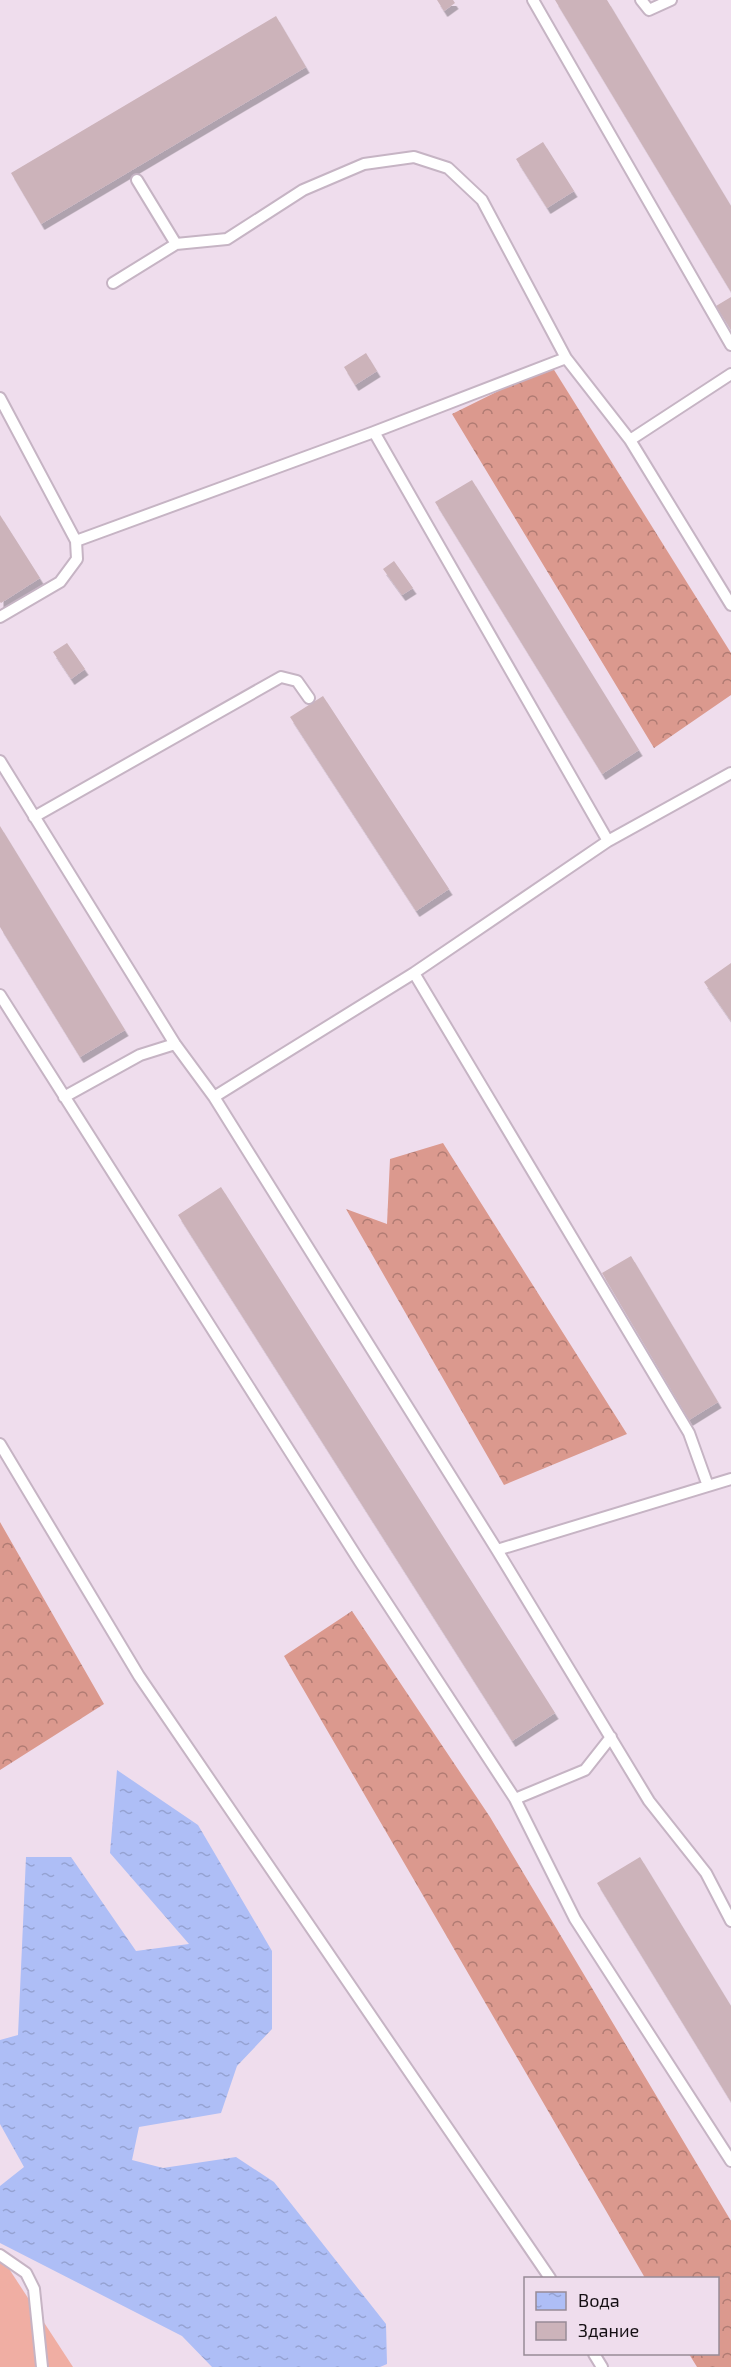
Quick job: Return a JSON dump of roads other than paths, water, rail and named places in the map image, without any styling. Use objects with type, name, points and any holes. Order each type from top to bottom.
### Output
[{"type":"lane","points":[[533,0],[731,345]]},
{"type":"lane","points":[[641,0],[649,10],[671,0]]},
{"type":"lane","points":[[113,283],[176,244],[228,239],[303,190],[364,164],[414,157],[448,168],[482,200],[566,358],[630,440],[731,605]]},
{"type":"lane","points":[[137,180],[176,244]]},
{"type":"lane","points":[[76,541],[374,432],[566,358]]},
{"type":"lane","points":[[630,440],[731,374]]},
{"type":"lane","points":[[0,398],[76,541],[77,559],[60,582],[0,617]]},
{"type":"lane","points":[[374,432],[608,841]]},
{"type":"lane","points":[[34,817],[281,677],[297,681],[309,699]]},
{"type":"lane","points":[[0,761],[175,1044],[214,1097],[497,1550],[649,1801],[706,1873],[731,1921]]},
{"type":"lane","points":[[214,1097],[414,973],[608,841],[731,773]]},
{"type":"lane","points":[[414,973],[689,1433],[708,1486]]},
{"type":"lane","points":[[0,995],[360,1562],[515,1799],[575,1919],[731,2160]]},
{"type":"lane","points":[[64,1097],[140,1055],[175,1044]]},
{"type":"lane","points":[[0,1444],[139,1676],[549,2277]]},
{"type":"lane","points":[[497,1550],[731,1479]]},
{"type":"lane","points":[[515,1799],[585,1770],[611,1737]]},
{"type":"lane","points":[[0,2255],[26,2273],[34,2289],[42,2367]]},
{"type":"water","points":[[117,1770],[198,1825],[272,1951],[272,2029],[237,2066],[221,2113],[139,2127],[132,2160],[163,2168],[236,2157],[274,2182],[386,2324],[387,2364],[380,2367],[212,2367],[182,2336],[0,2243],[0,2186],[24,2167],[0,2124],[0,2040],[18,2035],[26,1857],[71,1857],[136,1951],[189,1944],[110,1853]]}]
